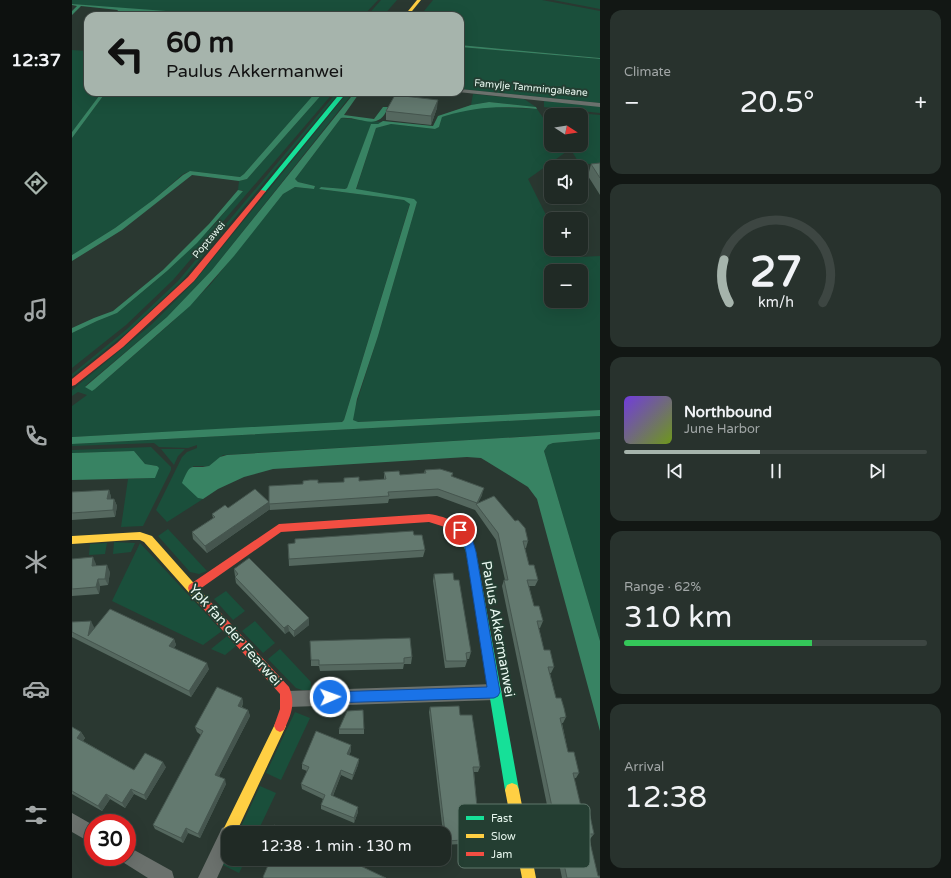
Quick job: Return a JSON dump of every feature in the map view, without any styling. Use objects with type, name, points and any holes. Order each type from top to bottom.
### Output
[{"type":"main road","points":[[409,12],[419,0]]},
{"type":"main road","name":"Poptawei","points":[[72,383],[126,340],[191,279],[341,96]]},
{"type":"main road","name":"Paulus Akkermanwei","points":[[193,588],[276,529],[429,518],[447,522],[460,530],[469,543],[494,692],[515,804]]},
{"type":"main road","name":"Ypk fan der Fearwei","points":[[72,540],[131,536],[145,537],[152,542],[281,684],[288,699],[285,715],[232,826]]},
{"type":"main road","name":"Paulus Akkermanwei","points":[[527,868],[529,878]]},
{"type":"street","name":"Famylje Tammingaleane","points":[[464,91],[600,105]]},
{"type":"street","points":[[288,699],[494,692]]},
{"type":"street","points":[[72,822],[84,829]]},
{"type":"street","name":"Ypk fan der Fearwei","points":[[207,878],[221,849]]},
{"type":"street","points":[[136,860],[165,878]]},
{"type":"shaded area","points":[[72,0],[378,0],[367,12],[165,12],[72,4]]},
{"type":"shaded area","points":[[381,0],[397,0],[386,12],[370,12]]},
{"type":"shaded area","points":[[433,0],[542,0],[600,11],[600,58],[464,45],[464,12],[423,12]]},
{"type":"shaded area","points":[[553,0],[600,0],[600,9]]},
{"type":"shaded area","points":[[72,5],[166,11],[117,12],[118,10],[81,6],[72,15],[72,11],[77,6]]},
{"type":"shaded area","points":[[464,45],[600,58],[464,47]]},
{"type":"shaded area","points":[[464,47],[600,59],[600,103],[464,89]]},
{"type":"shaded area","points":[[72,50],[84,51],[84,96],[99,96],[72,132]]},
{"type":"shaded area","points":[[473,94],[524,99],[536,107],[489,102],[471,105]]},
{"type":"shaded area","points":[[99,96],[103,96],[72,138],[72,132]]},
{"type":"shaded area","points":[[103,96],[312,96],[240,177],[190,171],[183,174],[153,200],[115,228],[72,255],[72,138]]},
{"type":"shaded area","points":[[312,96],[320,96],[247,179],[239,181],[192,175],[122,230],[72,261],[72,255],[115,228],[190,171],[240,177]]},
{"type":"shaded area","points":[[320,96],[331,96],[173,280],[126,325],[72,368],[72,333],[117,313],[167,271],[214,225],[243,190],[238,190],[239,181],[247,179]]},
{"type":"shaded area","points":[[334,96],[337,96],[181,282],[130,330],[72,377],[72,374],[127,329],[178,281]]},
{"type":"shaded area","points":[[345,96],[350,96],[212,270],[167,317],[85,386],[95,389],[171,323],[210,285],[283,194],[295,187],[314,189],[315,186],[298,182],[295,179],[341,118],[382,122],[371,125],[347,188],[321,187],[319,189],[404,200],[410,203],[344,420],[340,423],[72,437],[72,406],[87,395],[78,392],[72,396],[72,390],[152,324],[194,282]]},
{"type":"shaded area","points":[[352,96],[357,96],[344,115],[374,119],[383,107],[388,107],[380,119],[374,121],[368,122],[341,118],[295,179],[298,182],[315,186],[314,189],[295,187],[283,194],[234,256],[190,306],[95,389],[92,391],[85,387],[167,317],[212,270]]},
{"type":"shaded area","points":[[544,101],[600,106],[600,113],[588,112],[588,108],[544,107]]},
{"type":"shaded area","points":[[489,102],[536,107],[537,109],[502,107],[469,110],[442,117],[439,127],[435,129],[391,124],[376,128],[356,189],[414,199],[417,202],[378,336],[357,399],[353,420],[358,422],[600,410],[600,416],[72,444],[72,437],[342,422],[344,420],[410,204],[404,200],[319,189],[321,187],[347,188],[371,124],[378,124],[383,121],[433,126],[438,116],[471,105]]},
{"type":"shaded area","points":[[494,107],[537,109],[544,119],[544,152],[566,152],[555,160],[544,160],[544,168],[528,179],[544,212],[544,256],[600,256],[600,410],[357,422],[353,420],[353,414],[378,336],[417,202],[356,190],[376,128],[391,124],[435,129],[439,127],[442,117],[467,109]]},
{"type":"shaded area","points":[[588,114],[600,115],[600,165],[588,164],[588,160],[577,160],[572,152],[588,152]]},
{"type":"shaded area","points":[[238,190],[243,191],[197,243],[167,271],[117,313],[72,333],[72,328],[113,311],[163,270],[209,224]]},
{"type":"shaded area","points":[[600,416],[600,432],[223,455],[209,466],[193,466],[198,498],[203,499],[167,522],[156,510],[182,457],[187,452],[197,448],[197,445],[188,448],[159,447],[154,443],[72,446],[72,444]]},
{"type":"shaded area","points":[[600,432],[600,439],[553,443],[548,445],[544,451],[600,641],[600,731],[537,499],[528,487],[481,458],[467,457],[273,469],[244,477],[218,489],[203,499],[198,498],[182,483],[188,471],[192,467],[209,466],[220,457],[227,455]]},
{"type":"shaded area","points":[[600,439],[600,641],[544,451],[548,445],[553,443]]},
{"type":"shaded area","points":[[151,447],[171,467],[171,470],[143,526],[121,527],[128,479],[155,478],[157,466],[145,464],[134,451],[72,453],[72,450]]},
{"type":"shaded area","points":[[161,449],[185,449],[178,456],[174,465]]},
{"type":"shaded area","points":[[134,451],[145,464],[157,466],[159,468],[155,478],[72,480],[72,453]]},
{"type":"shaded area","points":[[168,529],[207,571],[199,574],[190,572],[158,536]]},
{"type":"shaded area","points":[[114,542],[135,543],[131,552],[113,554]]},
{"type":"shaded area","points":[[107,543],[105,554],[89,555],[90,544]]},
{"type":"shaded area","points":[[140,543],[222,631],[203,645],[112,601]]},
{"type":"shaded area","points":[[226,591],[245,611],[233,620],[214,599]]},
{"type":"shaded area","points":[[255,621],[275,643],[263,653],[242,631]]},
{"type":"shaded area","points":[[227,636],[236,646],[225,655],[211,649]]},
{"type":"shaded area","points":[[280,649],[311,682],[311,690],[296,688],[268,659]]},
{"type":"shaded area","points":[[295,712],[310,718],[281,780],[266,773]]},
{"type":"shaded area","points":[[260,786],[276,793],[260,826],[241,826]]},
{"type":"shaded area","points":[[225,866],[242,866],[239,873]]},
{"type":"building","points":[[394,96],[438,100],[431,116],[386,111]]},
{"type":"building","points":[[600,163],[600,178],[591,164]]},
{"type":"building","points":[[440,469],[453,473],[451,476],[484,488],[477,503],[438,489],[388,492],[389,496],[269,504],[269,486],[303,484],[303,481],[310,480],[318,480],[318,483],[344,482],[344,478],[359,477],[359,481],[386,479],[384,472],[399,471],[400,475],[426,473],[425,470]]},
{"type":"building","points":[[255,489],[269,502],[205,546],[192,532],[215,517],[212,514],[225,505],[228,508]]},
{"type":"building","points":[[109,490],[107,499],[114,499],[113,510],[72,513],[72,492]]},
{"type":"building","points":[[494,496],[515,521],[518,520],[525,528],[528,541],[523,541],[529,565],[534,565],[538,580],[527,580],[534,606],[539,606],[543,621],[537,621],[544,650],[550,650],[554,667],[548,667],[556,698],[561,698],[564,708],[566,717],[560,718],[568,752],[574,752],[579,773],[573,773],[580,804],[551,804],[504,580],[508,580],[498,533],[476,504]]},
{"type":"building","points":[[413,531],[414,535],[422,535],[425,550],[289,559],[288,544],[295,543],[295,539]]},
{"type":"building","points":[[93,557],[92,566],[107,565],[105,579],[98,579],[96,587],[72,589],[72,559]]},
{"type":"building","points":[[249,558],[309,618],[294,631],[288,625],[284,628],[235,577],[238,574],[234,569]]},
{"type":"building","points":[[453,573],[454,580],[459,580],[471,652],[466,653],[467,661],[446,661],[434,574]]},
{"type":"building","points":[[110,609],[174,639],[169,646],[207,663],[189,691],[72,632],[72,622],[91,621],[88,636]]},
{"type":"building","points":[[410,638],[412,657],[404,658],[404,663],[319,665],[319,660],[311,660],[310,641]]},
{"type":"building","points":[[217,687],[242,698],[238,706],[248,710],[215,775],[225,779],[198,834],[186,828],[181,838],[153,825],[203,731],[195,727]]},
{"type":"building","points":[[459,706],[460,715],[472,715],[480,767],[473,767],[477,804],[458,804],[458,840],[451,841],[451,826],[444,826],[430,707]]},
{"type":"building","points":[[363,710],[364,729],[339,729],[347,711]]},
{"type":"building","points":[[72,727],[81,732],[77,738],[134,770],[145,753],[163,762],[144,795],[131,789],[122,803],[106,794],[98,806],[72,791]]},
{"type":"building","points":[[316,731],[351,745],[347,754],[359,759],[353,775],[341,770],[331,795],[358,807],[354,818],[321,805],[325,795],[301,784],[309,767],[302,764]]},
{"type":"building","points":[[590,816],[594,834],[590,834]]},
{"type":"building","points":[[590,842],[598,876],[600,876],[600,878],[567,878],[565,868],[590,868]]},
{"type":"building","points":[[268,866],[361,866],[386,878],[264,878],[263,877]]},
{"type":"traffic: fast","points":[[263,191],[341,96]]},
{"type":"traffic: fast","points":[[467,542],[471,552],[512,790]]},
{"type":"traffic: slow","points":[[409,12],[419,0]]},
{"type":"traffic: slow","points":[[72,540],[131,536],[140,536],[148,539],[203,601]]},
{"type":"traffic: slow","points":[[232,826],[280,726]]},
{"type":"traffic: slow","points":[[512,790],[515,804]]},
{"type":"traffic: slow","points":[[527,868],[529,878]]},
{"type":"traffic: jam","points":[[72,383],[120,345],[191,279],[263,191]]},
{"type":"traffic: jam","points":[[193,588],[279,528],[429,518],[441,520],[452,525],[464,536],[467,542]]},
{"type":"traffic: jam","points":[[203,601],[285,691],[287,705],[280,726]]},
{"type":"route","points":[[330,697],[494,692],[471,552],[469,543],[460,530]]}]
